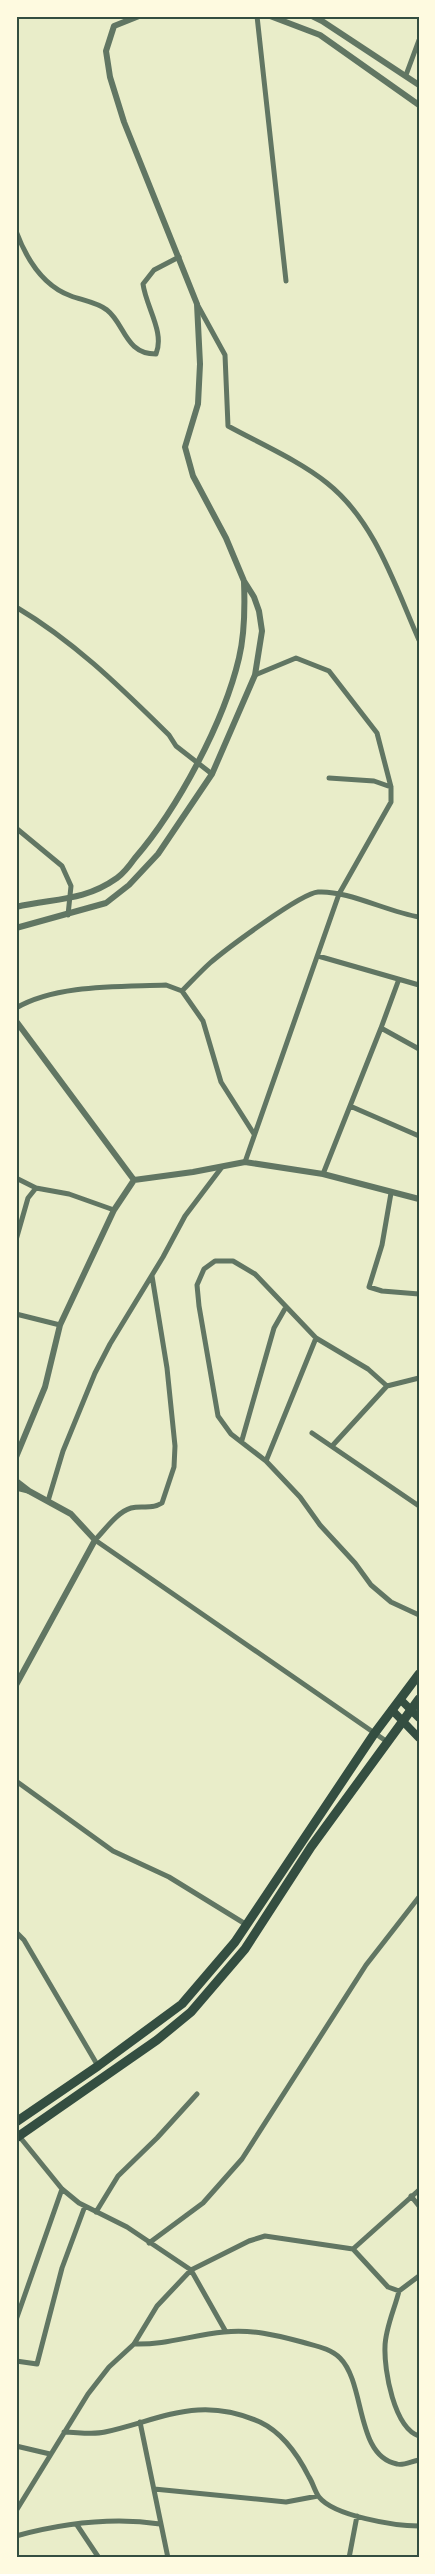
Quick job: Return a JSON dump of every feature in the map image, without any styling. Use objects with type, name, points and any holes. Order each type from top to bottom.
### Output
[{"type":"main road","points":[[16,2122],[98,2066],[182,2004],[211,1973],[247,1925],[374,1734],[419,1674]]},
{"type":"main road","points":[[17,2137],[157,2040],[192,2012],[245,1949],[311,1847],[386,1741],[419,1699]]},
{"type":"main road","points":[[401,1700],[419,1718]]},
{"type":"main road","points":[[392,1710],[404,1720],[419,1738]]},
{"type":"street","points":[[139,16],[114,26],[106,52],[110,77],[124,122],[197,304],[225,355],[228,426],[327,483],[358,514],[379,551],[419,640]]},
{"type":"street","points":[[257,16],[286,282]]},
{"type":"street","points":[[270,16],[320,35],[419,105]]},
{"type":"street","points":[[312,16],[419,85]]},
{"type":"street","points":[[406,75],[419,40]]},
{"type":"street","points":[[16,230],[35,270],[61,292],[107,310],[136,348],[148,354],[156,354],[160,345],[158,332],[145,300],[143,284],[154,270],[179,257]]},
{"type":"street","points":[[16,928],[106,903],[129,885],[158,854],[212,774],[255,675],[262,631],[259,611],[226,538],[193,476],[184,447],[198,404],[200,364],[197,304]]},
{"type":"street","points":[[16,907],[70,900],[90,893],[119,877],[158,832],[196,763],[225,703],[239,657],[245,607],[244,581]]},
{"type":"street","points":[[16,607],[46,624],[94,662],[169,735],[176,746],[212,774]]},
{"type":"street","points":[[245,1162],[339,894],[391,802],[391,787],[377,733],[329,671],[296,658],[255,675]]},
{"type":"street","points":[[329,778],[374,781],[391,787]]},
{"type":"street","points":[[16,828],[62,866],[71,886],[68,915]]},
{"type":"street","points":[[182,991],[211,962],[292,904],[317,892],[339,894],[400,914],[419,917]]},
{"type":"street","points":[[318,956],[419,985]]},
{"type":"street","points":[[324,1174],[399,979]]},
{"type":"street","points":[[16,1008],[29,1000],[59,992],[166,985],[182,991],[203,1021],[221,1082],[254,1134]]},
{"type":"street","points":[[16,1022],[134,1180]]},
{"type":"street","points":[[381,1028],[419,1049]]},
{"type":"street","points":[[350,1106],[419,1136]]},
{"type":"street","points":[[16,1457],[45,1387],[60,1325],[114,1210],[134,1180],[245,1162],[324,1174],[419,1199]]},
{"type":"street","points":[[48,1501],[63,1451],[95,1373],[110,1344],[152,1276],[185,1216],[222,1167]]},
{"type":"street","points":[[16,1178],[36,1188],[69,1194],[114,1210]]},
{"type":"street","points":[[16,1240],[28,1198],[36,1188]]},
{"type":"street","points":[[391,1192],[382,1245],[369,1287],[382,1291],[419,1294]]},
{"type":"street","points":[[387,1386],[368,1369],[316,1338],[256,1274],[233,1261],[215,1261],[204,1268],[197,1285],[218,1416],[231,1434],[242,1440],[266,1461],[300,1497],[320,1525],[355,1563],[371,1585],[391,1602],[419,1615]]},
{"type":"street","points":[[16,1685],[95,1540],[121,1513],[132,1508],[156,1507],[162,1503],[174,1467],[175,1446],[167,1368],[152,1276]]},
{"type":"street","points":[[242,1440],[274,1328],[286,1308]]},
{"type":"street","points":[[16,1314],[60,1325]]},
{"type":"street","points":[[266,1461],[316,1338]]},
{"type":"street","points":[[333,1445],[387,1386],[419,1378]]},
{"type":"street","points":[[312,1433],[333,1445],[419,1506]]},
{"type":"street","points":[[16,1481],[29,1492]]},
{"type":"street","points":[[16,1488],[29,1492],[72,1514],[95,1540],[386,1741]]},
{"type":"street","points":[[16,1781],[113,1851],[169,1877],[247,1925]]},
{"type":"street","points":[[149,2243],[203,2203],[242,2159],[366,1965],[419,1896]]},
{"type":"street","points":[[16,1932],[24,1940],[98,2066]]},
{"type":"street","points":[[96,2212],[118,2176],[157,2138],[197,2094]]},
{"type":"street","points":[[17,2137],[62,2189],[85,2206],[127,2226],[149,2243],[191,2270],[226,2332]]},
{"type":"street","points":[[16,2320],[62,2189]]},
{"type":"street","points":[[353,2249],[419,2190]]},
{"type":"street","points":[[411,2196],[419,2206]]},
{"type":"street","points":[[16,2361],[37,2364],[62,2268],[85,2206]]},
{"type":"street","points":[[16,2511],[64,2432],[104,2373],[134,2344],[156,2306],[191,2270],[249,2241],[265,2236],[353,2249],[388,2287],[399,2291]]},
{"type":"street","points":[[419,2276],[399,2291],[385,2346],[390,2387],[403,2425],[419,2436]]},
{"type":"street","points":[[134,2344],[159,2345],[191,2336],[226,2332],[272,2334],[329,2350],[341,2359],[351,2378],[372,2446],[380,2456],[397,2465],[419,2460]]},
{"type":"street","points":[[64,2432],[103,2432],[177,2411],[205,2409],[234,2414],[260,2422],[281,2436],[299,2458],[318,2496],[342,2514],[419,2526]]},
{"type":"street","points":[[140,2422],[168,2558]]},
{"type":"street","points":[[16,2446],[50,2454]]},
{"type":"street","points":[[154,2489],[286,2502],[318,2496]]},
{"type":"street","points":[[349,2558],[357,2516]]},
{"type":"street","points":[[16,2536],[43,2528],[97,2521],[129,2520],[160,2524]]},
{"type":"street","points":[[77,2525],[99,2558]]}]
